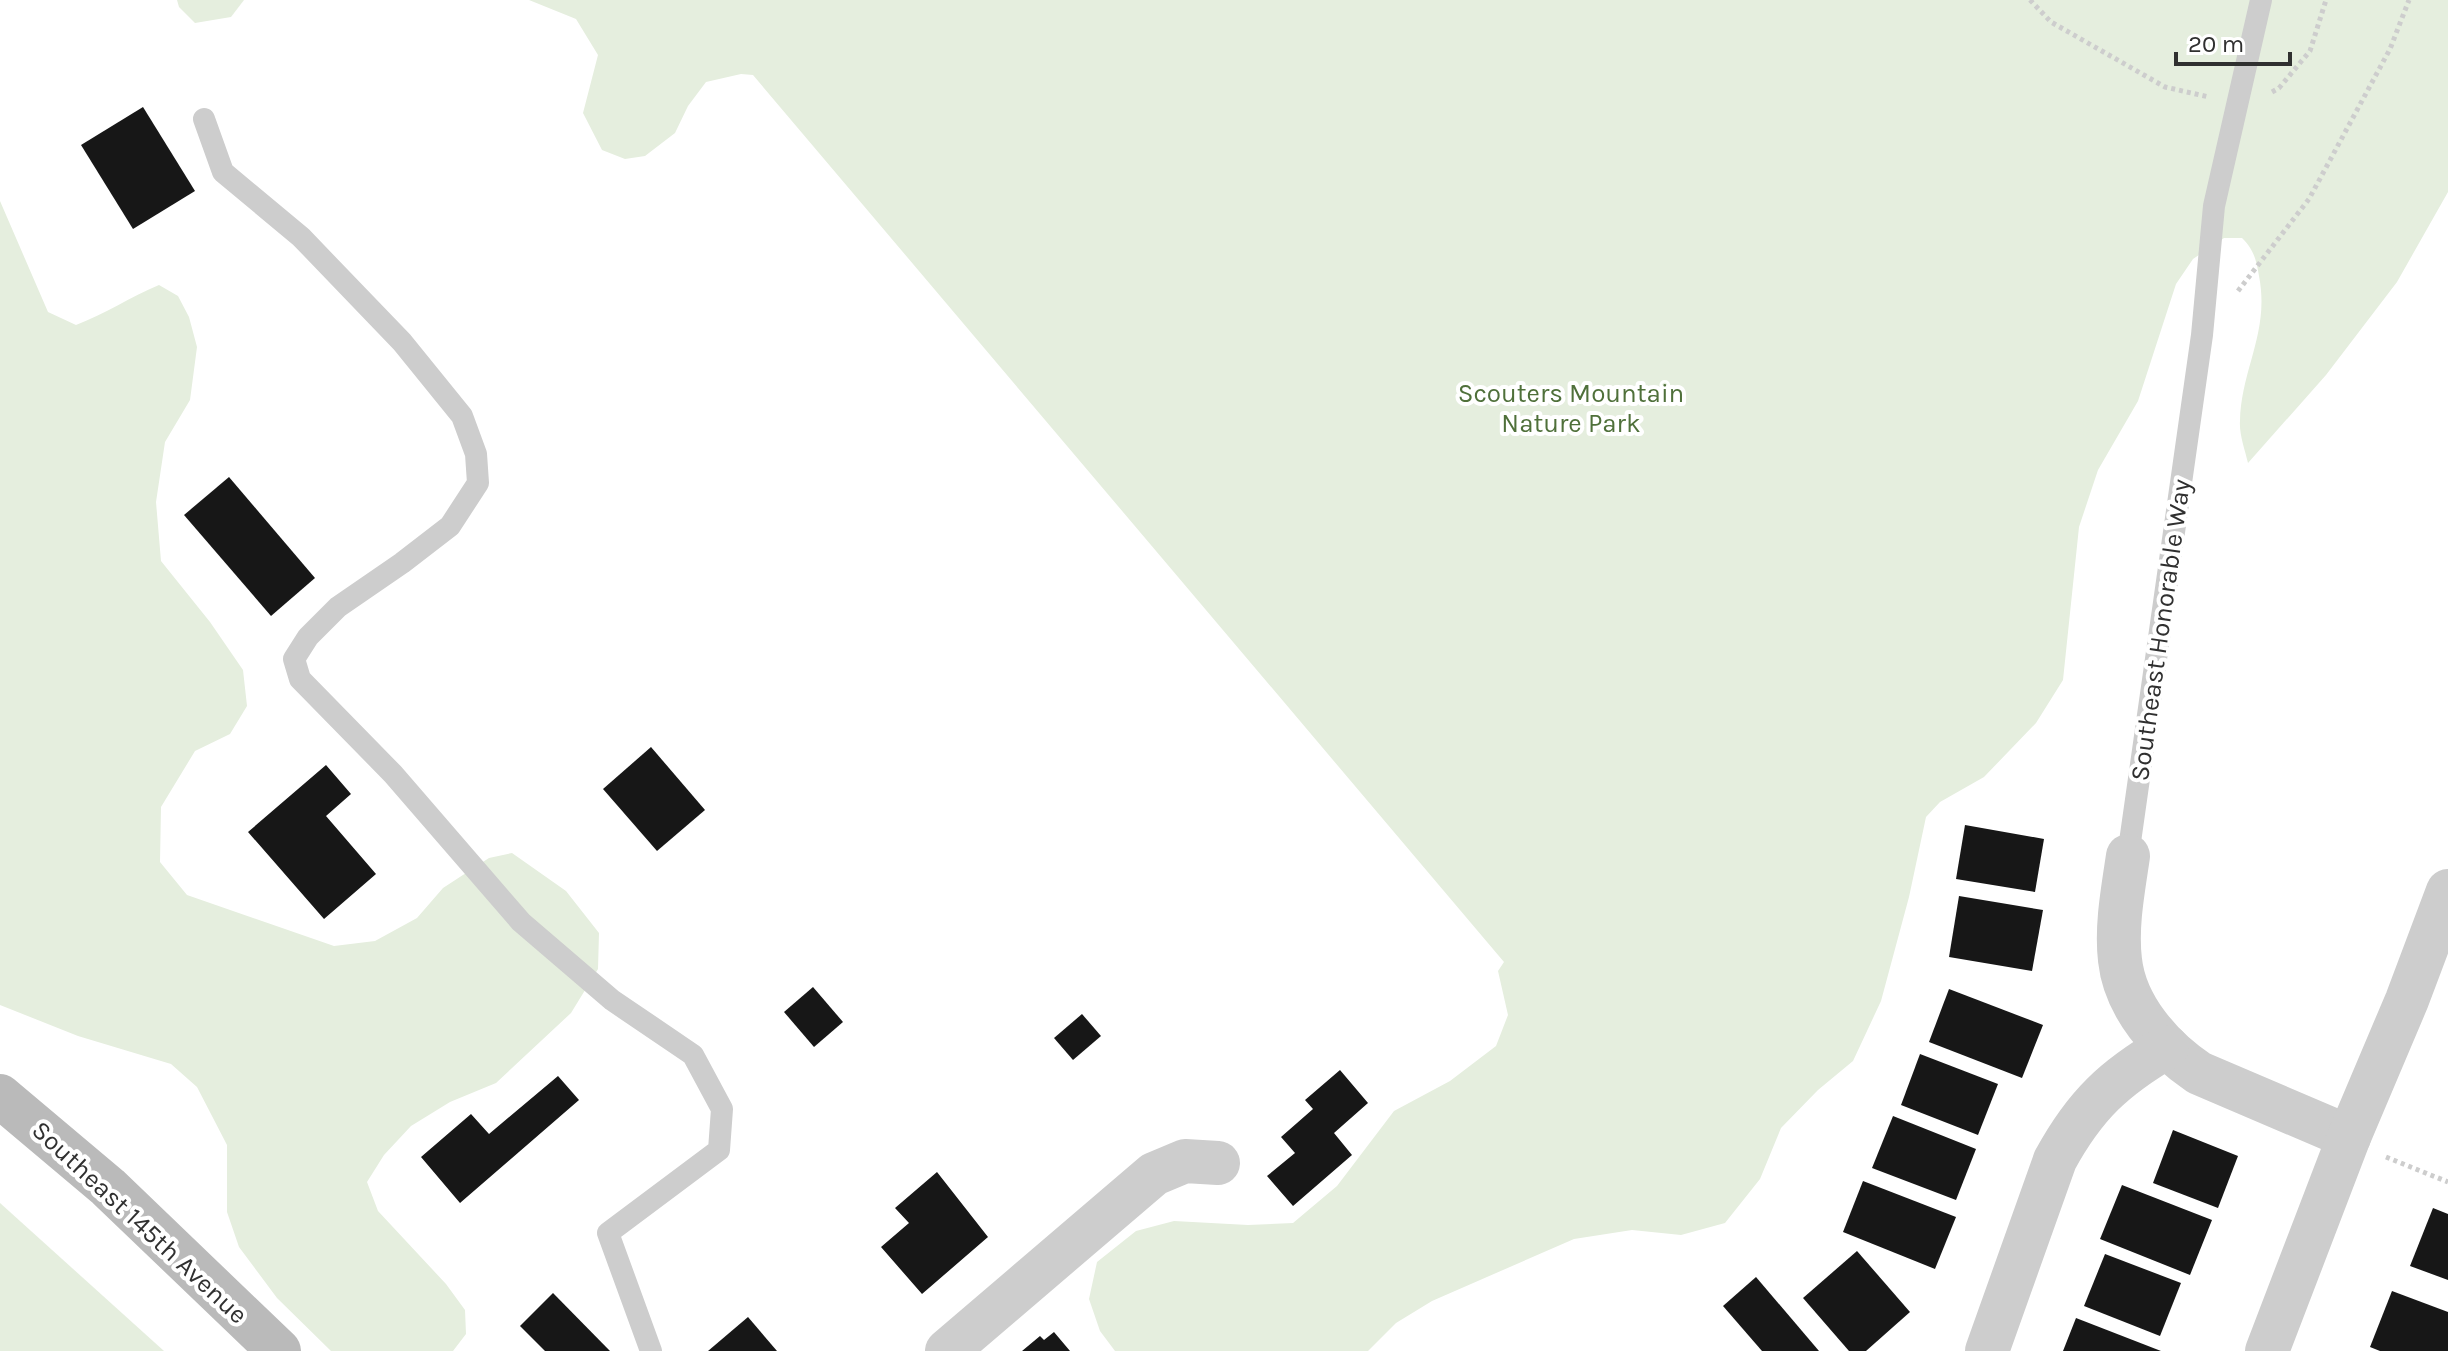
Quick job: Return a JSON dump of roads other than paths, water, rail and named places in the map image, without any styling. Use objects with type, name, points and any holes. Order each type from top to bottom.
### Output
[{"type":"main road","name":"Southeast 145th Avenue","points":[[0,1096],[108,1187],[279,1351]]},
{"type":"street","name":"Southeast Honorable Way","points":[[2128,856],[2121,904],[2120,961],[2127,988],[2140,1014],[2177,1058],[2199,1073],[2349,1137]]},
{"type":"street","points":[[2267,1351],[2448,891]]},
{"type":"street","points":[[1987,1351],[2055,1160],[2069,1135],[2104,1092],[2130,1069],[2167,1047]]},
{"type":"street","points":[[947,1351],[1154,1174],[1185,1161],[1218,1163]]},
{"type":"lane","name":"Southeast Honorable Way","points":[[2128,856],[2202,335],[2214,206],[2261,0]]},
{"type":"lane","points":[[204,119],[223,172],[301,237],[402,342],[462,416],[476,454],[478,483],[450,526],[338,607],[318,627],[294,659],[300,679],[393,774],[521,922],[612,1000],[693,1055],[722,1109],[719,1150],[608,1233],[651,1351]]},
{"type":"park label","name":"Scouters Mountain Nature Park","points":[[1571,408]]}]
